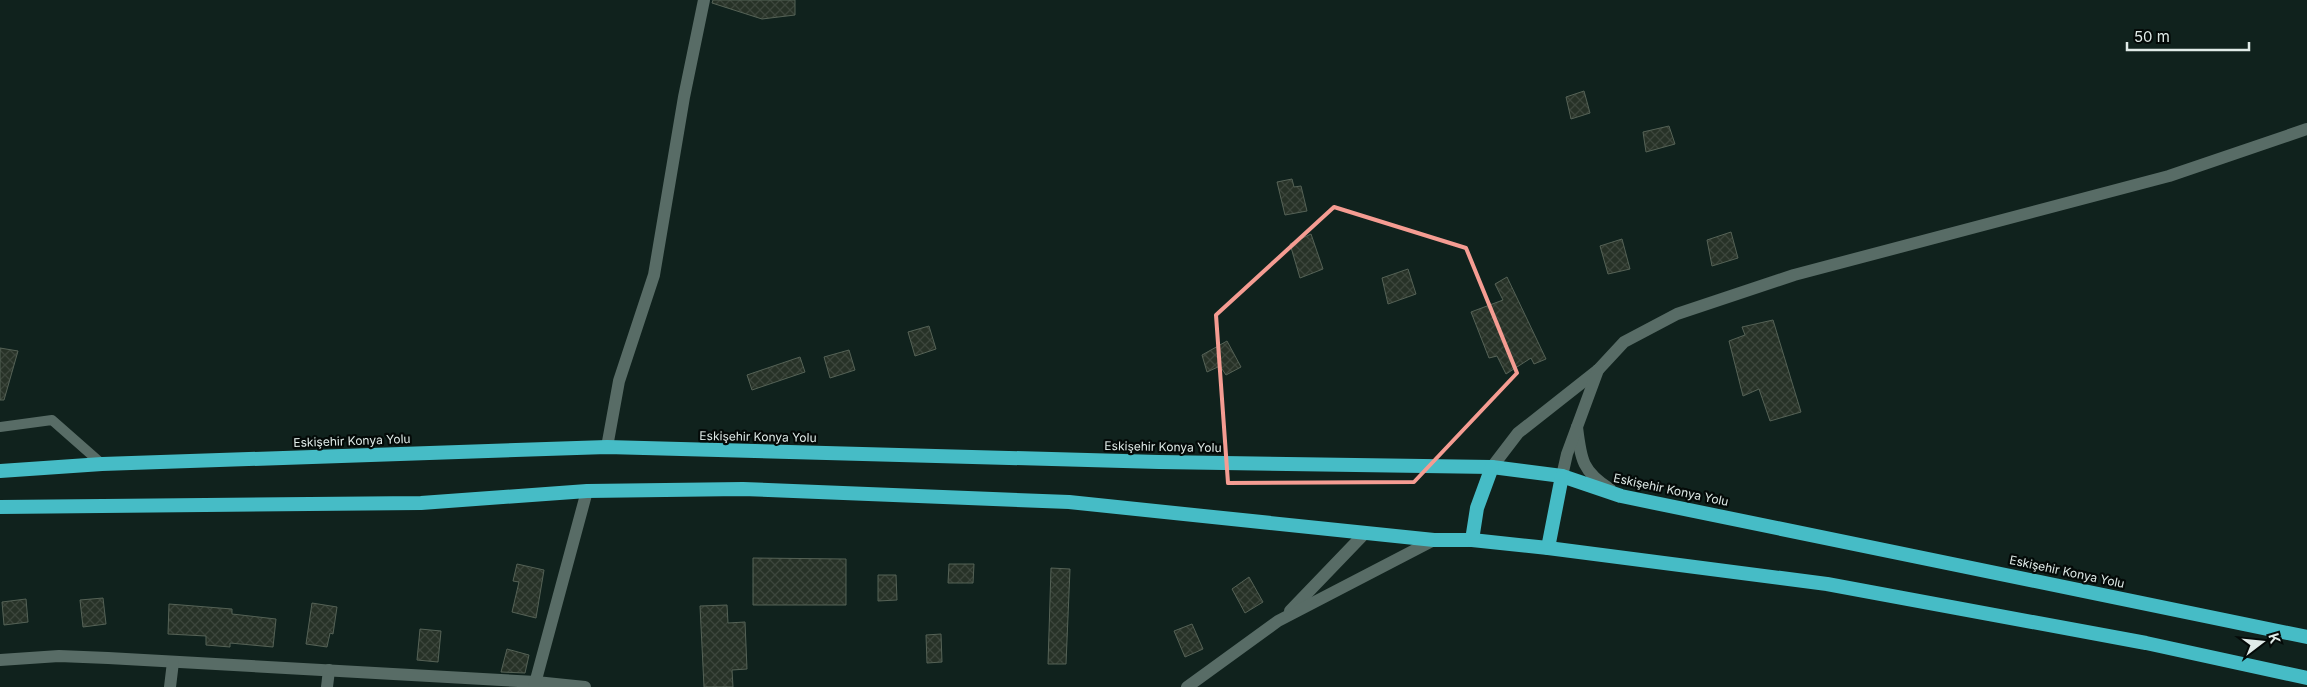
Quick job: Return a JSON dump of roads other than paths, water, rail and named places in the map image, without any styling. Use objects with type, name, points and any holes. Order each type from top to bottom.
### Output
[{"type":"highway","name":"Eskişehir Konya Yolu","points":[[0,471],[102,464],[607,447],[1159,462],[1492,466],[1562,476],[1621,496],[2307,637]]},
{"type":"highway","points":[[1472,540],[1477,508],[1492,466]]},
{"type":"highway","points":[[1548,548],[1562,476]]},
{"type":"highway","points":[[0,507],[421,503],[587,491],[743,489],[1069,502],[1434,540],[1472,540],[1548,548],[1828,584],[2146,643],[2307,678]]},
{"type":"street","points":[[607,447],[619,381],[654,275],[684,97],[704,0]]},
{"type":"street","points":[[1492,466],[1518,433],[1598,370],[1624,342],[1677,314],[1803,273],[2169,176],[2307,129]]},
{"type":"street","points":[[1562,476],[1577,424],[1598,370]]},
{"type":"street","points":[[1577,424],[1580,457],[1592,478],[1621,496]]},
{"type":"street","points":[[535,685],[587,491]]},
{"type":"street","points":[[1281,620],[1365,533]]},
{"type":"street","points":[[1187,687],[1281,620],[1434,540]]},
{"type":"street","points":[[0,660],[59,656],[329,670],[585,687]]},
{"type":"street","points":[[170,687],[173,662]]},
{"type":"street","points":[[327,687],[329,670]]},
{"type":"lane","points":[[0,427],[52,420],[102,464]]}]
